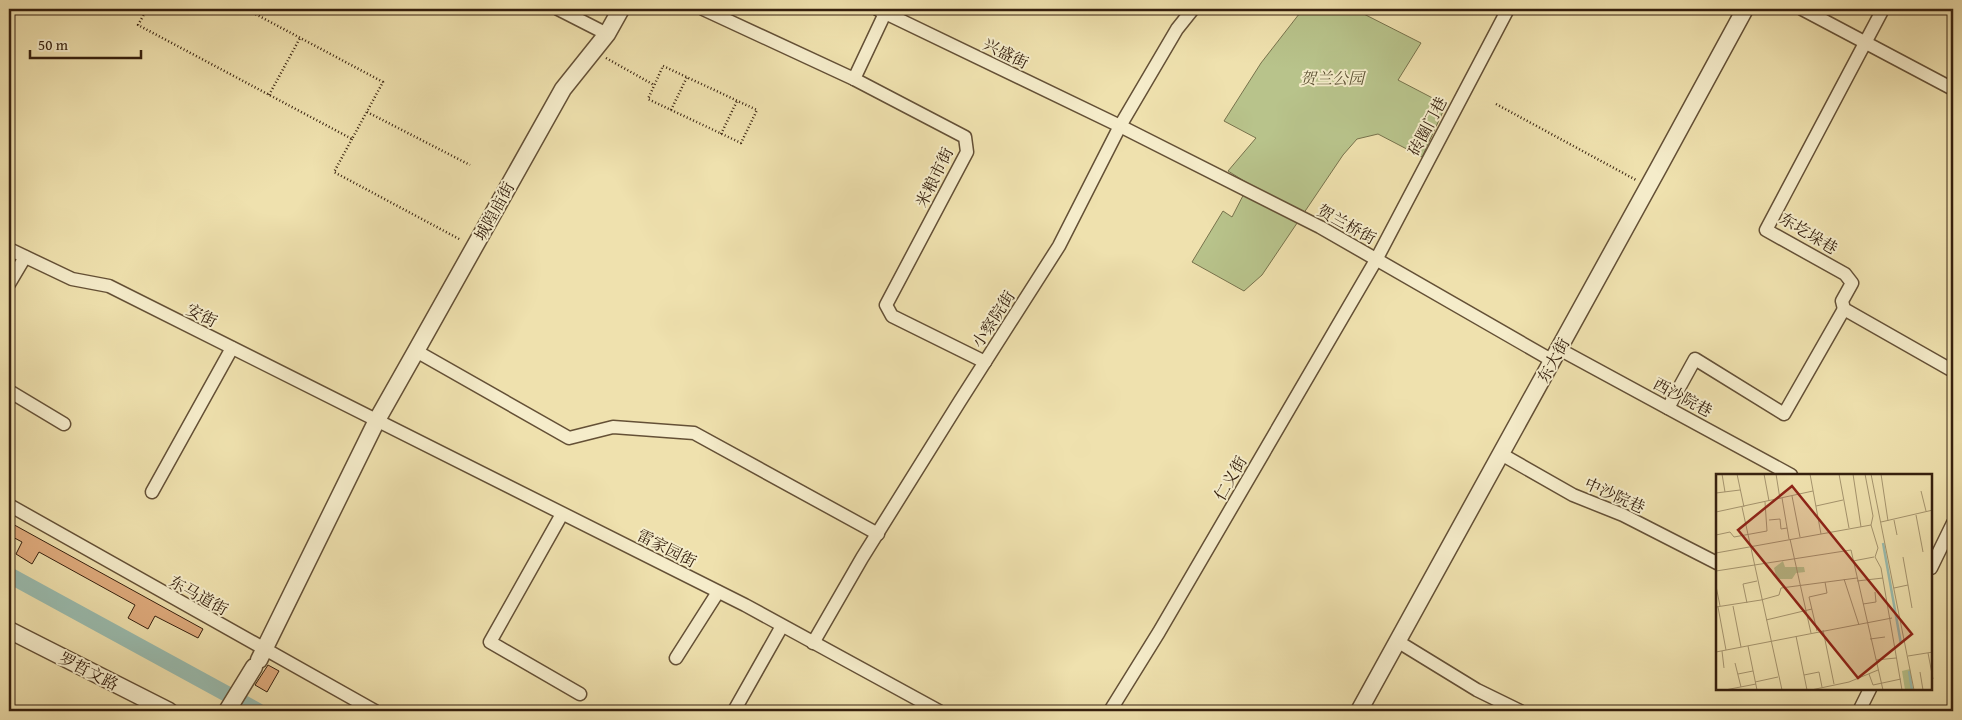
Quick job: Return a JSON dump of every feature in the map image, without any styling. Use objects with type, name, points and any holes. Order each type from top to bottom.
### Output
[{"type":"street","points":[[558,9],[608,34]]},
{"type":"street","name":"城隍庙街","points":[[227,711],[259,659],[378,420],[563,88],[608,34],[621,9]]},
{"type":"street","name":"米粮市街","points":[[703,9],[854,79],[965,137],[967,152],[886,305],[892,316],[985,362]]},
{"type":"street","name":"小察院街","points":[[813,643],[878,534],[1059,246],[1120,126],[1177,29],[1193,9]]},
{"type":"street","name":"砖圈门巷","points":[[1376,260],[1508,9]]},
{"type":"street","name":"东大街","points":[[1359,711],[1649,187],[1745,9]]},
{"type":"street","points":[[1802,9],[1953,89]]},
{"type":"street","points":[[1864,42],[1883,9]]},
{"type":"street","points":[[854,79],[883,10]]},
{"type":"street","name":"兴盛街","points":[[883,10],[1120,126]]},
{"type":"street","name":"东圪垛巷","points":[[1844,309],[1842,301],[1852,284],[1845,274],[1766,230],[1864,42]]},
{"type":"street","name":"贺兰桥街","points":[[1120,126],[1320,227],[1376,260],[1556,355]]},
{"type":"street","name":"安街","points":[[9,249],[72,279],[109,286],[378,420]]},
{"type":"street","points":[[9,284],[25,257]]},
{"type":"street","name":"仁义街","points":[[1110,711],[1159,632],[1376,260]]},
{"type":"street","points":[[1668,408],[1695,360],[1784,414],[1844,309],[1953,370]]},
{"type":"street","points":[[152,492],[232,348]]},
{"type":"street","points":[[416,352],[569,438],[613,427],[694,433],[878,534]]},
{"type":"street","name":"西沙院巷","points":[[1556,355],[1668,408],[1789,474]]},
{"type":"street","points":[[9,392],[64,424]]},
{"type":"street","name":"雷家园街","points":[[378,420],[718,592],[939,711]]},
{"type":"street","name":"中沙院巷","points":[[1501,454],[1573,495],[1623,515],[1716,562]]},
{"type":"street","name":"东马道街","points":[[9,505],[259,659],[375,711]]},
{"type":"street","points":[[562,514],[490,642],[580,694]]},
{"type":"street","points":[[1932,563],[1949,542],[1953,523]]},
{"type":"street","points":[[676,658],[718,592]]},
{"type":"street","points":[[734,711],[782,626]]},
{"type":"street","name":"罗哲文路","points":[[9,630],[169,711]]},
{"type":"street","points":[[1397,641],[1477,690],[1520,711]]},
{"type":"street","points":[[1859,711],[1870,690]]},
{"type":"path","points":[[147,9],[138,25],[352,139]]},
{"type":"path","points":[[246,9],[383,82],[334,172],[474,248]]},
{"type":"path","points":[[270,95],[300,38]]},
{"type":"path","points":[[593,52],[654,85]]},
{"type":"path","points":[[663,66],[757,110],[741,143],[648,99],[654,85],[663,66]]},
{"type":"path","points":[[671,110],[687,78]]},
{"type":"path","points":[[721,134],[737,101]]},
{"type":"path","points":[[1496,104],[1649,187]]},
{"type":"path","points":[[367,112],[470,165]]},
{"type":"green space","name":"贺兰公园","points":[[1303,9],[1354,9],[1421,43],[1398,80],[1446,105],[1422,157],[1378,134],[1357,139],[1343,155],[1262,275],[1244,291],[1192,262],[1223,211],[1232,217],[1249,184],[1228,171],[1256,138],[1224,121],[1261,63]]},
{"type":"building","points":[[9,522],[203,629],[198,638],[155,616],[148,629],[128,618],[135,605],[39,552],[32,564],[16,554],[22,542],[9,535]]},
{"type":"building","points":[[268,665],[279,671],[267,692],[255,685]]},
{"type":"waterway","points":[[9,575],[258,711]]}]
